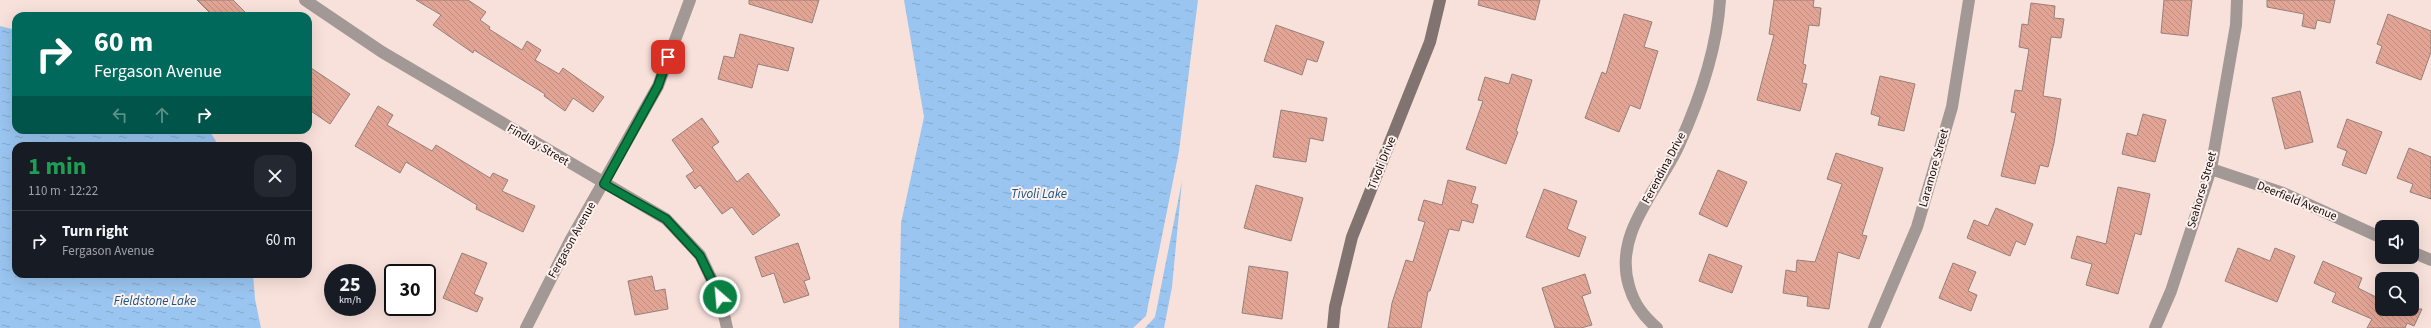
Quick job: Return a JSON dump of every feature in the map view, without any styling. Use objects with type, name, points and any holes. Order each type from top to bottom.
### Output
[{"type":"street","name":"Findlay Street","points":[[304,0],[382,52],[604,184],[666,219],[700,256],[720,297],[727,328]]},
{"type":"street","name":"Fergason Avenue","points":[[526,328],[570,241],[604,184],[658,86],[690,0]]},
{"type":"street","name":"Tivoli Drive","points":[[1333,328],[1335,307],[1352,237],[1430,42],[1440,0]]},
{"type":"street","name":"Ferendina Drive","points":[[1657,328],[1646,319],[1634,301],[1625,274],[1626,248],[1634,224],[1679,146],[1706,72],[1720,0]]},
{"type":"street","name":"Laramore Street","points":[[1874,328],[1917,227],[1952,107],[1969,0]]},
{"type":"street","name":"Seahorse Street","points":[[2155,328],[2171,291],[2211,169],[2236,25],[2237,0]]},
{"type":"street","name":"Deerfield Avenue","points":[[2211,169],[2283,192],[2375,235]]},
{"type":"street","points":[[2419,255],[2431,260]]},
{"type":"water","name":"Tivoli Lake","points":[[904,0],[1198,0],[1179,151],[1146,316],[1133,328],[899,328],[901,223],[924,117]]},
{"type":"water","name":"Fieldstone Lake","points":[[0,26],[12,29],[12,134],[212,134],[216,142],[12,142],[12,278],[253,278],[255,299],[261,328],[0,328]]},
{"type":"water","points":[[1182,181],[1172,287],[1164,328],[1145,328],[1155,317]]},
{"type":"building","points":[[197,0],[233,0],[245,12],[209,12]]},
{"type":"building","points":[[416,0],[468,0],[486,12],[480,20],[490,27],[489,29],[522,50],[527,41],[541,50],[535,60],[559,74],[563,68],[604,97],[593,112],[573,98],[565,111],[544,96],[545,94],[474,50],[473,53],[433,25],[441,15]]},
{"type":"building","points":[[749,0],[819,0],[812,23],[749,4]]},
{"type":"building","points":[[1479,0],[1540,0],[1535,20],[1478,5]]},
{"type":"building","points":[[1774,0],[1814,0],[1813,7],[1821,8],[1819,26],[1809,25],[1803,64],[1806,65],[1802,83],[1807,84],[1800,111],[1757,100],[1774,35],[1769,34]]},
{"type":"building","points":[[2164,0],[2192,0],[2188,36],[2161,33]]},
{"type":"building","points":[[2267,0],[2335,0],[2330,23],[2317,20],[2315,29],[2302,26],[2304,14],[2267,7]]},
{"type":"building","points":[[2031,3],[2055,6],[2054,18],[2064,19],[2061,38],[2051,37],[2043,96],[2061,99],[2054,143],[2048,167],[2040,165],[2035,184],[2001,176],[2016,113],[2011,112],[2015,90],[2022,91],[2029,49],[2019,47],[2022,24],[2028,25]]},
{"type":"building","points":[[1624,14],[1652,22],[1644,47],[1658,51],[1640,109],[1630,105],[1619,132],[1585,118],[1602,72],[1606,74]]},
{"type":"building","points":[[2388,14],[2431,31],[2431,52],[2421,80],[2376,63],[2382,46],[2377,44]]},
{"type":"building","points":[[1276,25],[1324,42],[1317,62],[1307,59],[1302,75],[1264,61]]},
{"type":"building","points":[[740,34],[794,48],[788,71],[758,64],[752,88],[718,79],[724,56],[734,58]]},
{"type":"building","points":[[312,69],[350,94],[330,124],[312,112]]},
{"type":"building","points":[[1512,74],[1532,80],[1516,131],[1518,132],[1506,164],[1466,149],[1483,101],[1478,100],[1485,77],[1509,84]]},
{"type":"building","points":[[1880,76],[1915,84],[1904,131],[1878,125],[1880,117],[1871,114]]},
{"type":"building","points":[[2300,91],[2313,142],[2285,149],[2272,98]]},
{"type":"building","points":[[378,106],[393,115],[387,125],[432,151],[436,145],[490,178],[493,173],[508,180],[502,191],[535,206],[523,232],[476,209],[477,205],[406,162],[400,173],[355,146]]},
{"type":"building","points":[[1281,110],[1327,118],[1323,141],[1310,138],[1306,162],[1273,157]]},
{"type":"building","points":[[2143,114],[2166,120],[2155,162],[2122,154],[2127,133],[2137,136]]},
{"type":"building","points":[[702,118],[719,142],[712,147],[737,182],[748,173],[780,215],[753,235],[732,207],[722,214],[700,185],[695,189],[686,176],[694,171],[672,140]]},
{"type":"building","points":[[2347,119],[2382,132],[2366,174],[2342,165],[2347,151],[2337,147]]},
{"type":"building","points":[[2409,148],[2431,157],[2431,199],[2410,192],[2413,184],[2397,178]]},
{"type":"building","points":[[1836,153],[1883,168],[1862,235],[1867,236],[1859,259],[1838,252],[1829,309],[1807,306],[1808,297],[1783,293],[1786,270],[1796,272],[1797,260],[1815,262],[1842,184],[1827,179]]},
{"type":"building","points":[[1718,170],[1747,182],[1727,227],[1699,214]]},
{"type":"building","points":[[1448,180],[1476,187],[1471,203],[1478,205],[1473,223],[1462,220],[1459,231],[1449,229],[1430,291],[1428,291],[1421,328],[1388,328],[1392,303],[1406,260],[1413,262],[1425,222],[1418,220],[1424,200],[1442,205]]},
{"type":"building","points":[[1256,185],[1303,198],[1291,241],[1244,228]]},
{"type":"building","points":[[2118,187],[2150,194],[2141,235],[2135,233],[2118,294],[2086,285],[2092,264],[2071,258],[2077,236],[2106,244]]},
{"type":"building","points":[[1544,189],[1577,201],[1567,229],[1586,237],[1579,257],[1526,237]]},
{"type":"building","points":[[1996,208],[2033,224],[2025,245],[2016,241],[2010,256],[1967,238],[1974,220],[1988,226]]},
{"type":"building","points":[[798,243],[810,279],[804,281],[809,295],[784,303],[774,273],[762,277],[755,257]]},
{"type":"building","points":[[2238,248],[2270,261],[2275,248],[2295,256],[2277,302],[2225,281]]},
{"type":"building","points":[[462,253],[487,263],[474,294],[483,298],[477,312],[443,298]]},
{"type":"building","points":[[1709,254],[1742,266],[1732,293],[1699,281]]},
{"type":"building","points":[[2323,261],[2362,278],[2358,288],[2375,296],[2375,316],[2419,316],[2414,326],[2407,323],[2405,328],[2367,328],[2372,319],[2332,302],[2336,293],[2314,283]]},
{"type":"building","points":[[1953,263],[1976,272],[1968,291],[1977,295],[1971,311],[1939,298]]},
{"type":"building","points":[[1249,266],[1288,272],[1282,319],[1242,313]]},
{"type":"building","points":[[1585,274],[1591,293],[1582,296],[1592,325],[1581,328],[1555,328],[1542,288]]},
{"type":"building","points":[[652,276],[655,291],[665,289],[668,309],[635,315],[628,281]]},
{"type":"route","points":[[668,57],[658,86],[604,184],[666,219],[700,256],[720,297]]}]
